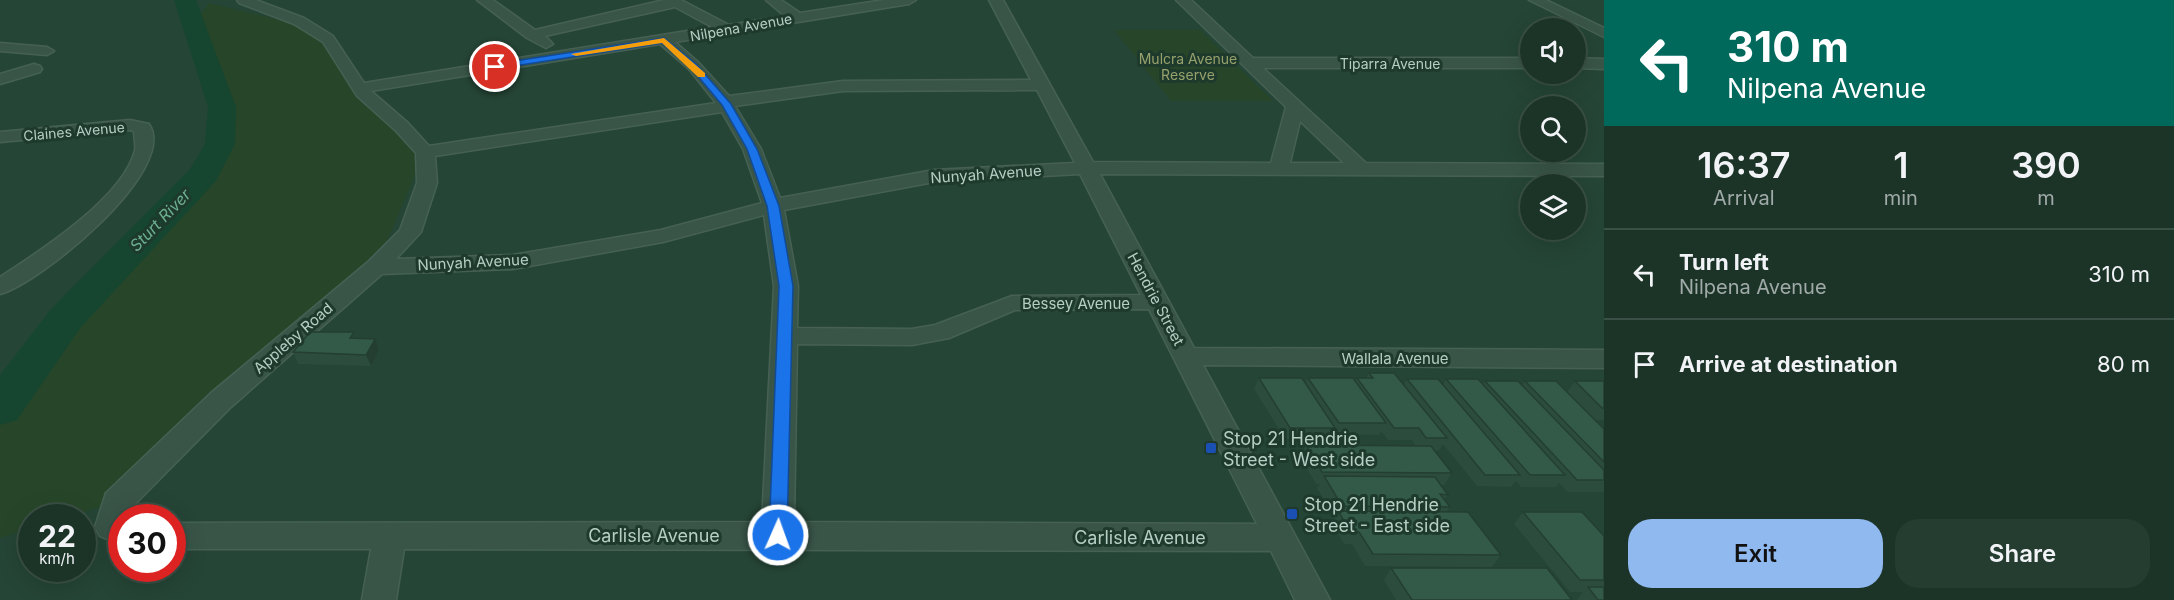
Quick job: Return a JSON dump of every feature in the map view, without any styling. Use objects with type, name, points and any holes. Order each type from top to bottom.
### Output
[{"type":"street","points":[[244,0],[299,21],[328,39],[363,93],[402,127],[425,152],[830,87],[1042,85]]},
{"type":"street","points":[[484,0],[562,56]]},
{"type":"street","points":[[773,0],[797,18]]},
{"type":"street","name":"Nilpena Avenue","points":[[361,88],[909,0]]},
{"type":"street","name":"Hendrie Street","points":[[996,0],[1087,168],[1313,600]]},
{"type":"street","points":[[1183,0],[1361,169]]},
{"type":"street","points":[[1536,0],[1604,33]]},
{"type":"street","points":[[532,35],[673,1],[726,29]]},
{"type":"street","points":[[664,40],[694,66],[726,104],[752,149],[773,206],[786,286],[778,535]]},
{"type":"street","points":[[0,47],[23,47],[47,51]]},
{"type":"street","name":"Tiparra Avenue","points":[[1249,63],[1520,63]]},
{"type":"street","points":[[1586,63],[1604,64]]},
{"type":"street","points":[[0,79],[34,69]]},
{"type":"street","points":[[1280,169],[1295,106]]},
{"type":"street","name":"Claines Avenue","points":[[0,137],[130,125],[143,128],[145,133],[143,153],[133,176],[102,211],[44,259],[3,283]]},
{"type":"street","name":"Appleby Road","points":[[130,504],[221,400],[376,267],[410,232],[427,183],[425,152]]},
{"type":"street","name":"Nunyah Avenue","points":[[376,267],[513,262],[663,236],[773,206],[934,176],[1087,168],[1604,170]]},
{"type":"street","name":"Bessey Avenue","points":[[784,336],[912,337],[940,332],[1012,303],[1157,302]]},
{"type":"street","name":"Wallala Avenue","points":[[1186,356],[1604,359]]},
{"type":"street","points":[[379,600],[390,535]]},
{"type":"street","name":"Carlisle Avenue","points":[[186,536],[778,535],[1280,538]]},
{"type":"green space","points":[[209,3],[310,27],[363,93],[425,152],[376,267],[117,502],[96,508],[96,504],[18,504],[18,533],[0,538],[0,408],[66,318],[204,174],[220,144],[222,107],[193,24]]},
{"type":"green space","name":"Mulcra Avenue Reserve","points":[[1114,30],[1200,30],[1273,101],[1171,101]]},
{"type":"building","points":[[310,332],[354,332],[350,338],[375,339],[366,355],[293,352]]},
{"type":"building","points":[[1369,373],[1394,373],[1447,438],[1426,438],[1419,428],[1394,428],[1357,378],[1373,378]]},
{"type":"building","points":[[1259,378],[1302,378],[1335,428],[1290,428]]},
{"type":"building","points":[[1308,378],[1353,378],[1386,423],[1339,423]]},
{"type":"building","points":[[1407,379],[1438,379],[1520,475],[1485,475]]},
{"type":"building","points":[[1446,379],[1478,379],[1565,475],[1530,475]]},
{"type":"building","points":[[1485,381],[1518,381],[1604,470],[1604,480],[1577,480]]},
{"type":"building","points":[[1525,381],[1556,381],[1604,429],[1604,462]]},
{"type":"building","points":[[1575,381],[1604,381],[1604,408],[1602,408]]},
{"type":"building","points":[[1306,445],[1431,446],[1452,473],[1322,472]]},
{"type":"building","points":[[1324,476],[1435,477],[1448,495],[1440,494],[1450,507],[1342,506]]},
{"type":"building","points":[[1338,511],[1468,512],[1501,555],[1373,554],[1359,532],[1351,532]]},
{"type":"building","points":[[1523,512],[1582,512],[1604,536],[1604,580],[1580,580]]},
{"type":"building","points":[[1391,568],[1547,568],[1572,600],[1412,600]]},
{"type":"building","points":[[1588,587],[1604,587],[1604,600],[1598,600]]},
{"type":"waterway","name":"Sturt River","points":[[0,408],[66,318],[204,174],[220,144],[222,107],[185,0]]},
{"type":"slow traffic","points":[[576,54],[664,40],[702,75]]},
{"type":"place","name":"Stop 21 Hendrie Street - West side","points":[[1211,448]]},
{"type":"place","name":"Stop 21 Hendrie Street - East side","points":[[1292,514]]},
{"type":"route","points":[[495,67],[664,40],[694,66],[726,104],[752,149],[773,206],[786,286],[778,535]]}]
